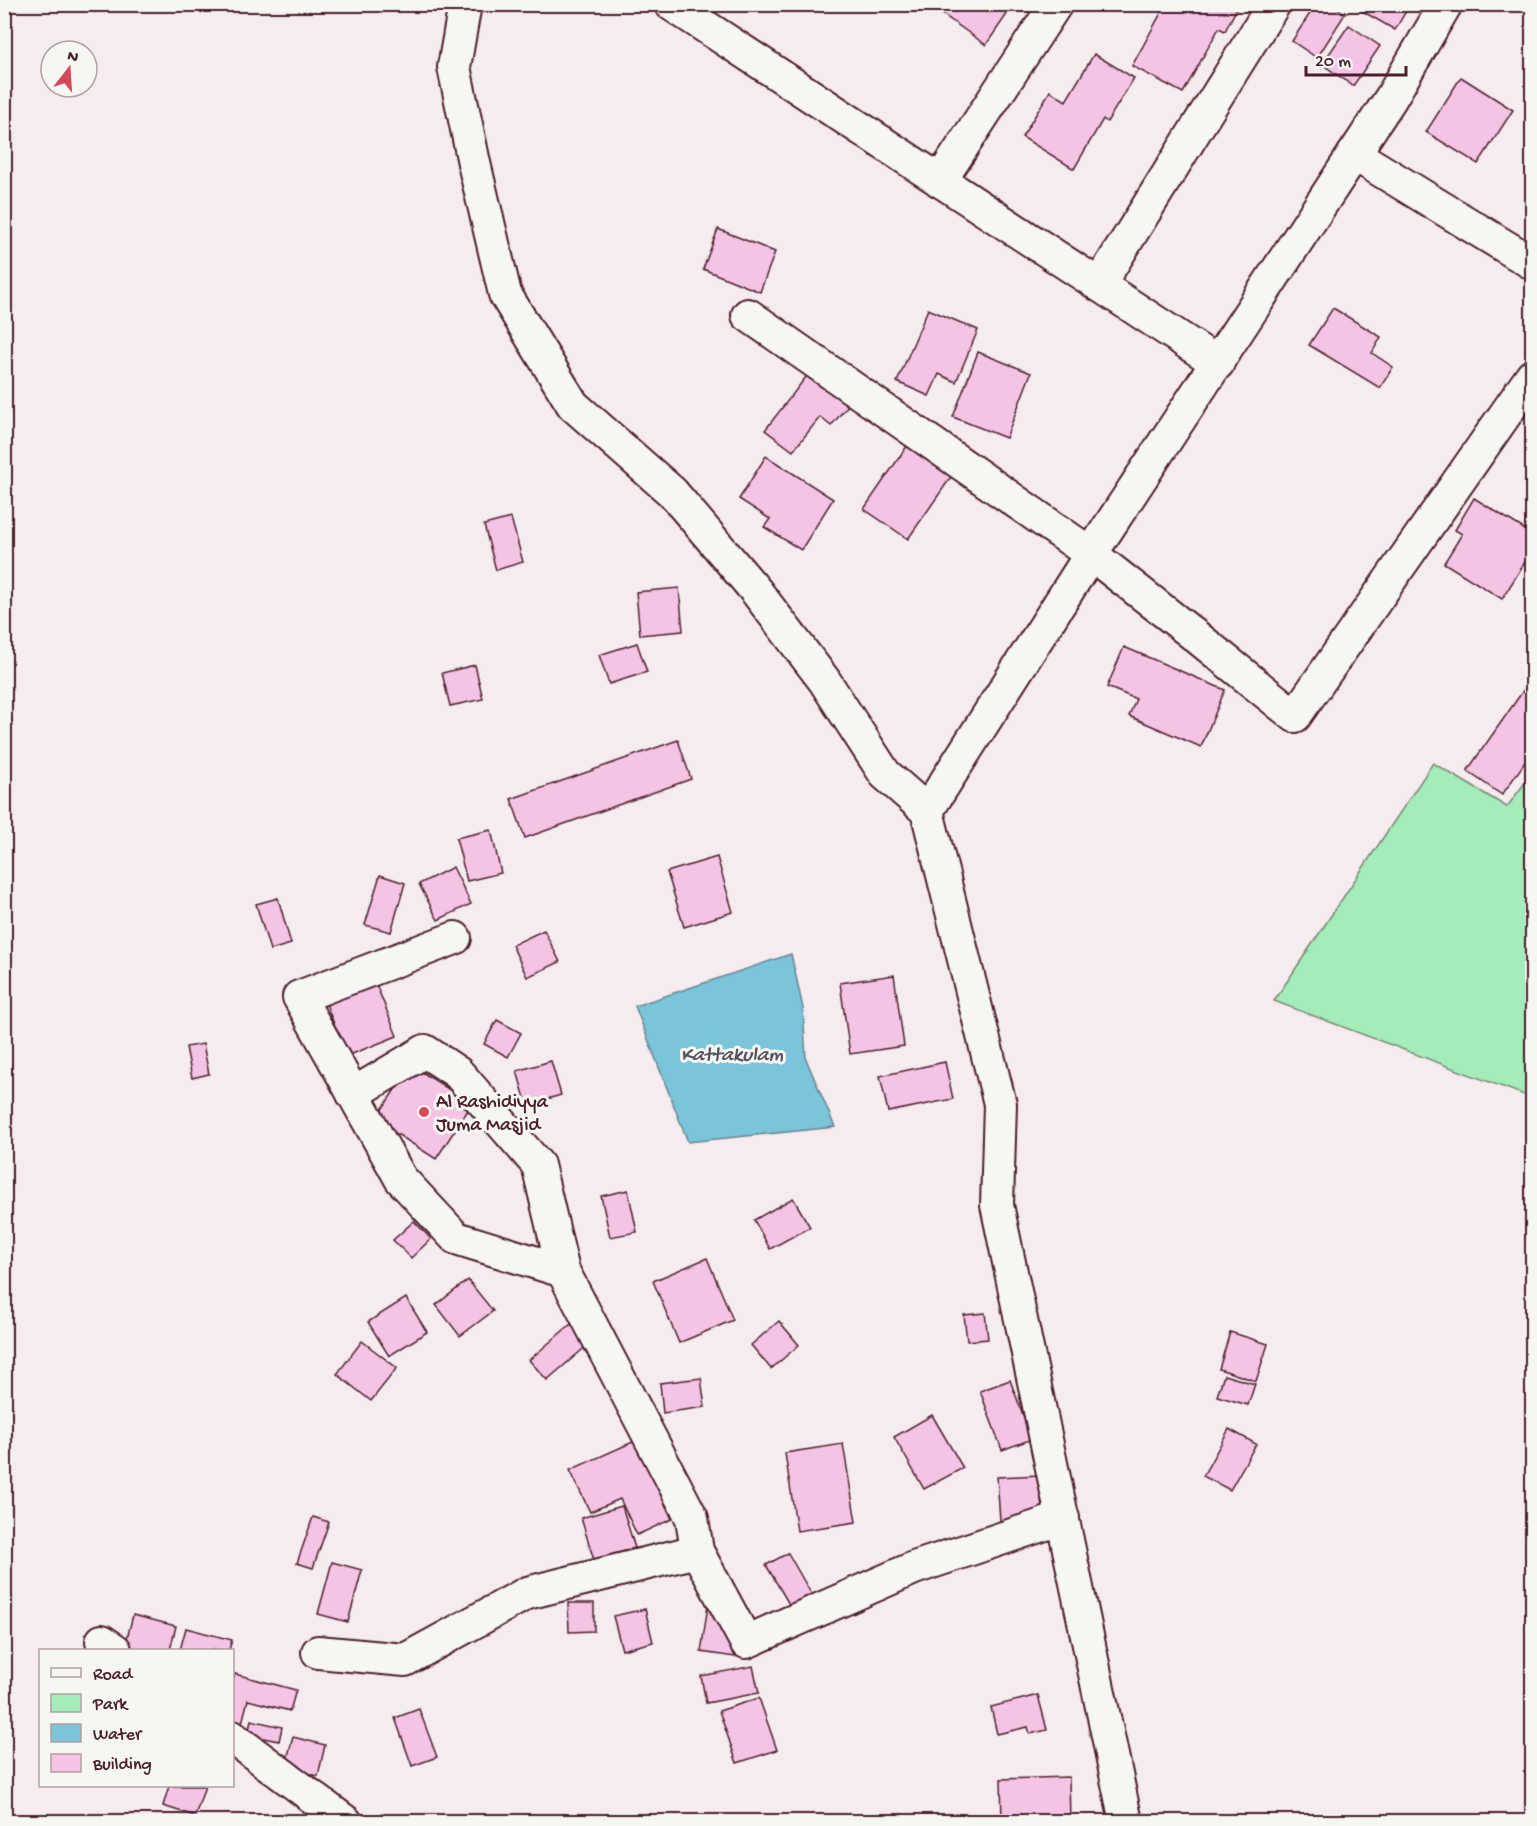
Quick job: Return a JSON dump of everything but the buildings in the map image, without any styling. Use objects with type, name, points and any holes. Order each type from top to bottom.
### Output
[{"type":"street","points":[[465,4],[454,67],[505,294],[573,405],[672,492],[756,591],[817,672],[885,774],[927,811],[1000,1104],[997,1204],[1126,1821]]},
{"type":"street","points":[[671,4],[1218,363]]},
{"type":"street","points":[[940,181],[1056,4]]},
{"type":"street","points":[[1099,285],[1274,4]]},
{"type":"street","points":[[927,811],[1091,554],[1391,98],[1446,4]]},
{"type":"street","points":[[1353,154],[1533,263]]},
{"type":"street","points":[[748,315],[1091,554],[1295,716],[1533,375]]},
{"type":"street","points":[[455,938],[299,998],[401,1179],[456,1238],[563,1271]]},
{"type":"street","points":[[353,1094],[424,1051],[458,1073],[538,1165],[563,1271],[692,1518],[697,1551],[746,1642],[914,1568],[1063,1518]]},
{"type":"street","points":[[318,1652],[405,1660],[527,1593],[697,1551]]},
{"type":"street","points":[[234,1738],[346,1821]]},
{"type":"green space","points":[[1433,763],[1507,807],[1532,773],[1532,1098],[1274,1001]]},
{"type":"water","name":"Kattakulam","points":[[791,954],[803,1008],[806,1059],[835,1127],[688,1142],[635,1006]]},
{"type":"place","name":"Al Rashidiyya Juma Masjid","points":[[424,1112]]}]
